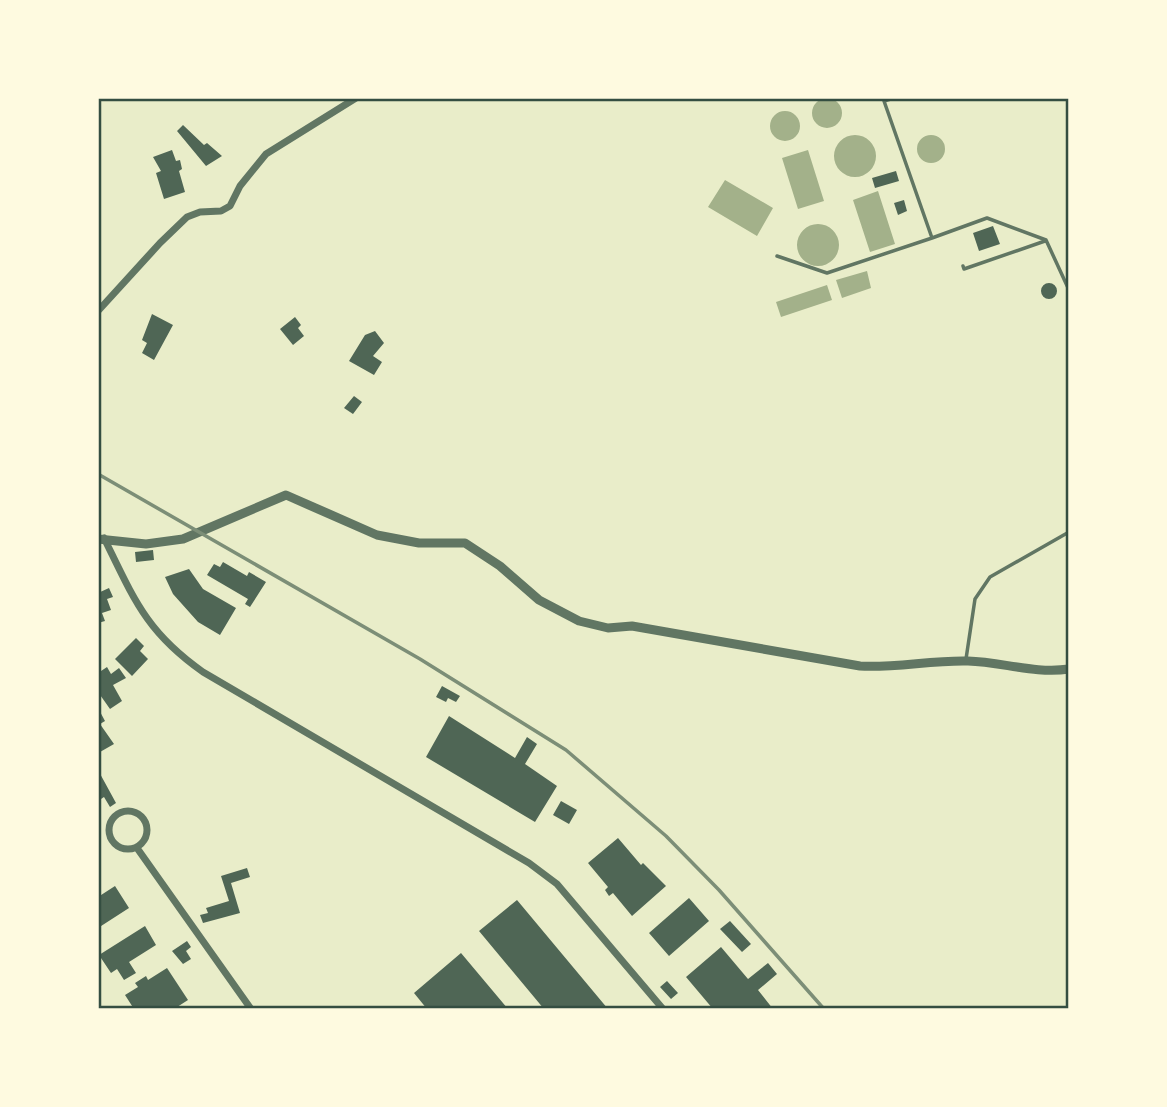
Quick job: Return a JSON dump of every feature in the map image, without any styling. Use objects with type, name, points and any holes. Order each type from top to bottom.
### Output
[{"type":"street","points":[[98,311],[187,217],[200,212],[221,211],[230,206],[240,186],[266,154],[356,98]]},
{"type":"street","points":[[101,538],[146,544],[183,539],[286,495],[377,535],[419,543],[465,543],[500,566],[539,600],[579,621],[608,628],[632,626],[860,666],[893,667],[966,661],[1000,663],[1045,673],[1069,669]]},
{"type":"street","points":[[101,538],[133,598],[171,649],[203,673],[529,863],[557,884],[663,1009]]},
{"type":"street","points":[[131,811],[145,821],[148,833],[137,848],[124,849],[110,837],[110,824],[118,813],[131,811]]},
{"type":"street","points":[[137,848],[251,1009]]},
{"type":"lane","points":[[894,98],[884,101],[932,238]]},
{"type":"lane","points":[[777,256],[827,273],[987,218],[1046,240],[1069,290]]},
{"type":"lane","points":[[963,265],[964,269],[1046,240]]},
{"type":"lane","points":[[966,661],[975,599],[990,578],[1069,532]]},
{"type":"shaded area","points":[[827,98],[838,102],[842,113],[838,124],[827,128],[816,124],[812,113],[816,102]]},
{"type":"shaded area","points":[[785,111],[796,115],[800,126],[796,137],[785,141],[774,137],[770,126],[774,115]]},
{"type":"shaded area","points":[[855,135],[870,141],[876,156],[870,171],[855,177],[840,171],[834,156],[840,141]]},
{"type":"shaded area","points":[[931,135],[941,139],[945,149],[941,159],[931,163],[921,159],[917,149],[921,139]]},
{"type":"shaded area","points":[[808,150],[824,201],[798,209],[782,158]]},
{"type":"shaded area","points":[[725,180],[773,208],[757,236],[708,207]]},
{"type":"shaded area","points":[[878,191],[895,244],[870,252],[853,200]]},
{"type":"shaded area","points":[[818,224],[833,230],[839,245],[833,260],[818,266],[803,260],[797,245],[803,230]]},
{"type":"shaded area","points":[[867,271],[871,288],[842,298],[836,280]]},
{"type":"shaded area","points":[[827,285],[832,300],[781,317],[776,302]]},
{"type":"building","points":[[183,125],[204,145],[207,143],[222,156],[206,166],[177,131]]},
{"type":"building","points":[[172,150],[176,161],[180,160],[182,169],[179,171],[185,192],[164,199],[156,173],[161,171],[153,157]]},
{"type":"building","points":[[896,171],[899,181],[875,188],[872,178]]},
{"type":"building","points":[[904,200],[907,211],[898,215],[894,203]]},
{"type":"building","points":[[993,226],[1000,244],[979,251],[973,233]]},
{"type":"building","points":[[1049,283],[1057,291],[1049,299],[1041,291]]},
{"type":"building","points":[[152,314],[173,325],[154,360],[142,353],[147,343],[142,340]]},
{"type":"building","points":[[295,317],[304,336],[293,345],[280,329]]},
{"type":"building","points":[[375,331],[384,343],[373,356],[382,362],[374,375],[349,361],[365,335]]},
{"type":"building","points":[[354,396],[362,402],[353,414],[344,408]]},
{"type":"building","points":[[153,550],[154,560],[136,562],[135,552]]},
{"type":"building","points":[[223,562],[247,576],[249,572],[266,582],[250,607],[245,604],[248,599],[207,575],[214,564],[220,567]]},
{"type":"building","points":[[189,569],[203,589],[236,608],[220,635],[198,622],[173,594],[165,577]]},
{"type":"building","points":[[109,588],[113,597],[107,599],[111,610],[102,613],[105,621],[98,623],[98,593]]},
{"type":"building","points":[[136,638],[144,646],[140,651],[148,659],[132,676],[115,659]]},
{"type":"building","points":[[107,667],[111,674],[119,668],[126,678],[113,685],[122,701],[110,709],[98,692],[98,673]]},
{"type":"building","points":[[442,686],[460,696],[456,702],[448,698],[446,702],[436,697]]},
{"type":"building","points":[[98,708],[105,721],[100,724],[114,744],[100,752]]},
{"type":"building","points":[[449,716],[515,758],[527,737],[537,744],[525,764],[557,786],[535,822],[426,757]]},
{"type":"building","points":[[98,770],[116,803],[110,807],[104,797],[98,801]]},
{"type":"building","points":[[561,801],[577,810],[569,824],[553,815]]},
{"type":"building","points":[[618,838],[641,865],[643,863],[666,886],[632,916],[613,893],[609,896],[605,890],[608,887],[588,863]]},
{"type":"building","points":[[247,868],[250,877],[231,883],[240,913],[203,923],[200,915],[208,913],[206,908],[229,901],[221,876]]},
{"type":"building","points":[[115,886],[129,908],[98,928],[98,897]]},
{"type":"building","points":[[689,898],[709,921],[669,956],[649,933]]},
{"type":"building","points":[[517,900],[608,1009],[544,1009],[479,931]]},
{"type":"building","points":[[730,921],[751,944],[742,952],[720,929]]},
{"type":"building","points":[[145,926],[156,945],[129,962],[136,973],[124,980],[117,969],[111,973],[99,955]]},
{"type":"building","points":[[187,941],[191,947],[186,951],[191,959],[183,964],[172,951]]},
{"type":"building","points":[[721,947],[748,979],[768,963],[777,974],[758,990],[773,1009],[713,1009],[686,977]]},
{"type":"building","points":[[461,953],[508,1009],[427,1009],[414,993]]},
{"type":"building","points":[[167,968],[188,1000],[174,1009],[134,1009],[125,995],[138,987],[135,983],[146,976],[148,980]]},
{"type":"building","points":[[667,981],[678,993],[671,999],[660,987]]},
{"type":"railway","points":[[98,474],[420,659],[566,750],[666,836],[719,890],[824,1009]]}]
